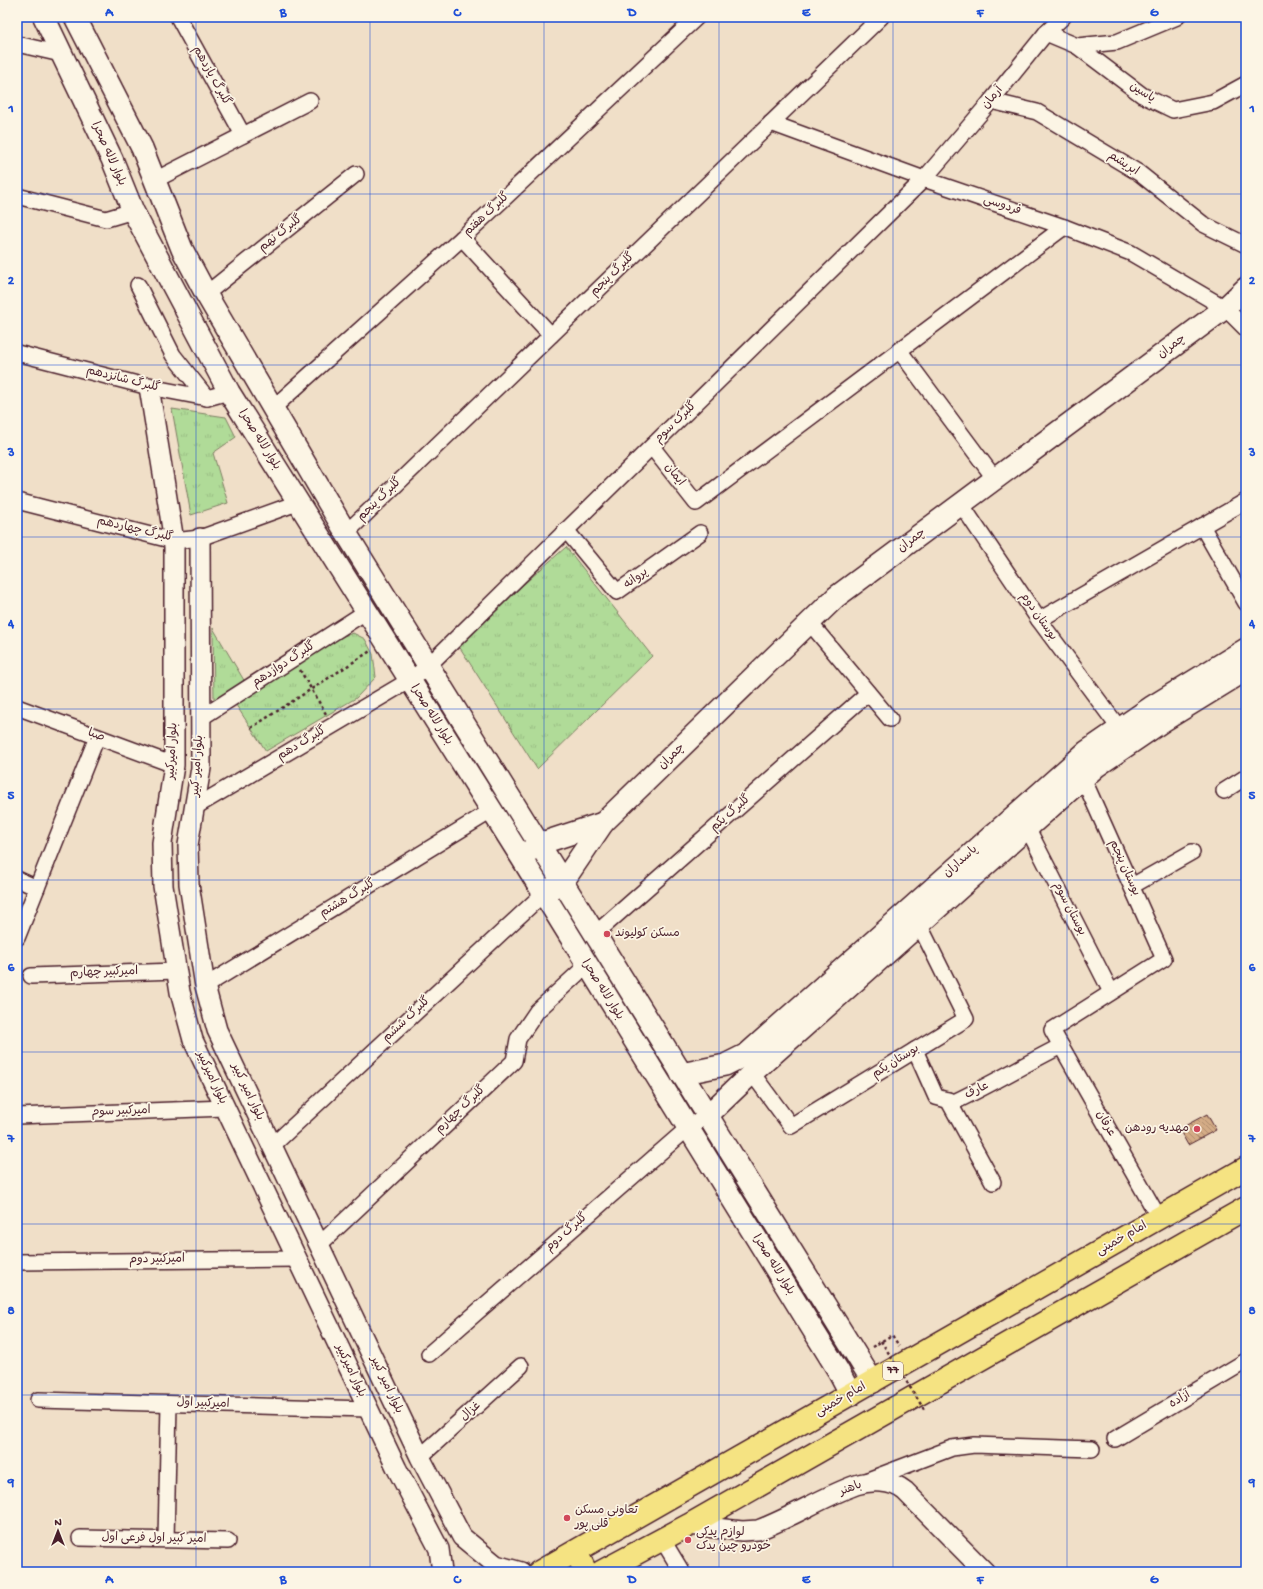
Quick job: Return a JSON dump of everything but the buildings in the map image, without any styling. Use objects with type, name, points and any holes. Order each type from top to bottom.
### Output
[{"type":"highway","name":"امام خمینی","points":[[539,1572],[1246,1168]]},
{"type":"highway","points":[[601,1572],[689,1525],[1246,1208]]},
{"type":"highway","points":[[1079,1264],[1096,1292]]},
{"type":"highway","points":[[576,1552],[586,1572]]},
{"type":"main road","name":"بلوار لاله صحرا","points":[[44,17],[112,159],[133,211],[229,392],[297,503],[367,611],[521,857],[830,1356],[851,1395]]},
{"type":"main road","name":"بلوار لاله صحرا","points":[[75,17],[142,148],[182,249],[206,294],[346,533],[564,882],[594,935],[681,1074],[858,1347],[873,1382]]},
{"type":"main road","points":[[112,159],[142,148]]},
{"type":"main road","name":"چمران","points":[[543,894],[564,882],[603,823],[810,624],[836,597],[1225,308],[1246,288]]},
{"type":"main road","name":"پاسداران","points":[[708,1115],[1069,766],[1119,728],[1246,649]]},
{"type":"main road","name":"پاسداران","points":[[681,1074],[725,1065],[747,1054],[913,917],[1027,827],[1083,778],[1129,743],[1246,670]]},
{"type":"main road","name":"چمران","points":[[521,857],[539,844],[603,823]]},
{"type":"main road","points":[[830,1356],[858,1347]]},
{"type":"street","name":"گلبرگ یازدهم","points":[[178,17],[243,135]]},
{"type":"street","name":"گلبرگ هفتم","points":[[273,408],[462,238],[697,17]]},
{"type":"street","name":"گلبرگ پنجم","points":[[346,533],[881,17]]},
{"type":"street","name":"آرمان","points":[[924,179],[991,101],[1046,32],[1063,17]]},
{"type":"street","points":[[1077,46],[1117,42],[1177,17]]},
{"type":"street","name":"یاسین","points":[[1046,32],[1077,46],[1142,94],[1173,110],[1213,102],[1246,84]]},
{"type":"street","points":[[17,44],[61,54]]},
{"type":"street","points":[[155,180],[310,101]]},
{"type":"street","name":"ابریشم","points":[[991,101],[1037,112],[1139,173],[1204,224],[1246,245]]},
{"type":"street","name":"فردوسی","points":[[771,123],[924,179],[1064,227],[1131,253],[1225,308],[1246,329]]},
{"type":"street","name":"گلبرگ نهم","points":[[206,294],[356,174]]},
{"type":"street","name":"گلبرک سوم","points":[[428,666],[924,179]]},
{"type":"street","points":[[17,196],[106,219],[133,211]]},
{"type":"street","points":[[995,479],[899,350],[1064,227]]},
{"type":"street","points":[[462,238],[551,335]]},
{"type":"street","points":[[138,285],[174,355],[206,398]]},
{"type":"street","name":"ایمان","points":[[652,447],[696,503],[899,350]]},
{"type":"street","name":"گلبرگ شانزدهم","points":[[17,353],[149,387],[206,398],[229,392]]},
{"type":"street","name":"بلوار امیرکبیر","points":[[149,387],[174,541],[174,765],[162,843],[163,886],[180,992],[193,1040],[368,1409],[397,1469],[439,1549],[442,1572]]},
{"type":"street","name":"گلبرگ چهاردهم","points":[[17,501],[174,541],[200,538],[297,503]]},
{"type":"street","points":[[1039,620],[1246,501]]},
{"type":"street","name":"بوستان دوم","points":[[961,504],[1039,620],[1119,728]]},
{"type":"street","points":[[1202,526],[1246,603]]},
{"type":"street","name":"پروانه","points":[[566,530],[617,592],[700,532]]},
{"type":"street","name":"بلوار امیر کبیر","points":[[200,538],[201,768],[188,845],[189,884],[205,986],[217,1030],[420,1457],[462,1537],[496,1565],[521,1572]]},
{"type":"street","name":"گلبرگ دوازدهم","points":[[201,718],[367,611]]},
{"type":"street","points":[[810,624],[890,719]]},
{"type":"street","name":"گلبرگ دهم","points":[[195,807],[410,680],[428,666]]},
{"type":"street","name":"گلبرگ یکم","points":[[594,935],[868,693]]},
{"type":"street","name":"صبا","points":[[17,707],[174,765]]},
{"type":"street","points":[[17,938],[98,737]]},
{"type":"street","points":[[1224,791],[1246,777]]},
{"type":"street","name":"بوستان پنجم","points":[[1083,778],[1164,959],[1111,992]]},
{"type":"street","name":"گلبرگ هشتم","points":[[205,986],[491,811]]},
{"type":"street","name":"بوستان سوم","points":[[1027,827],[1111,992]]},
{"type":"street","points":[[1132,886],[1192,852]]},
{"type":"street","points":[[17,879],[37,888]]},
{"type":"street","name":"گلبرگ ششم","points":[[272,1146],[543,894]]},
{"type":"street","name":"بوستان یکم","points":[[752,1073],[792,1126],[966,1019],[913,917]]},
{"type":"street","name":"گلبرگ چهارم","points":[[319,1245],[514,1061],[518,1039],[537,1011],[587,965]]},
{"type":"street","name":"امیرکبیر چهارم","points":[[31,976],[176,971]]},
{"type":"street","name":"عرفان","points":[[1111,992],[1052,1030],[1159,1218]]},
{"type":"street","points":[[193,1040],[217,1030]]},
{"type":"street","name":"عارف","points":[[915,1050],[936,1096],[954,1102],[987,1087],[1023,1065],[1061,1046]]},
{"type":"street","points":[[948,1100],[992,1182]]},
{"type":"street","name":"امیرکبیر سوم","points":[[17,1116],[225,1108]]},
{"type":"street","name":"گلبرگ دوم","points":[[429,1354],[688,1128],[708,1115]]},
{"type":"street","name":"امیرکبیر دوم","points":[[17,1262],[297,1259]]},
{"type":"street","name":"آزاده","points":[[1115,1439],[1246,1361]]},
{"type":"street","name":"غزال","points":[[420,1457],[521,1366]]},
{"type":"street","name":"امیرکبیر اول","points":[[38,1400],[368,1409]]},
{"type":"street","points":[[166,1539],[169,1404]]},
{"type":"street","points":[[856,1485],[952,1448],[974,1445],[1092,1449]]},
{"type":"street","name":"باهنر","points":[[689,1525],[742,1531],[758,1530],[856,1485],[882,1482],[898,1485],[985,1572]]},
{"type":"street","points":[[727,1503],[724,1512],[725,1522],[742,1531]]},
{"type":"street","name":"امیر کبیر اول فرعی اول","points":[[80,1538],[228,1541]]},
{"type":"street","points":[[662,1539],[682,1572]]},
{"type":"path","points":[[251,728],[386,642]]},
{"type":"path","points":[[294,659],[333,726]]},
{"type":"path","points":[[858,1347],[881,1341],[892,1335]]},
{"type":"path","points":[[881,1341],[925,1411]]},
{"type":"green space","points":[[172,409],[226,417],[236,437],[213,453],[228,503],[191,515]]},
{"type":"green space","points":[[566,547],[652,656],[537,769],[457,643]]},
{"type":"green space","points":[[213,628],[245,682],[214,703]]},
{"type":"green space","points":[[353,633],[365,639],[373,654],[376,677],[356,698],[266,751],[236,705],[337,638]]},
{"type":"green space","points":[[17,1520],[21,1540],[17,1572]]},
{"type":"place","name":"مسکن کولیوند","points":[[607,934]]},
{"type":"place","name":"مهدیه رودهن","points":[[1197,1129]]},
{"type":"place","name":"تعاونی مسکن قلی پور","points":[[567,1518]]},
{"type":"place","name":"لوازم یدکی خودرو چین یدک","points":[[688,1540]]}]
